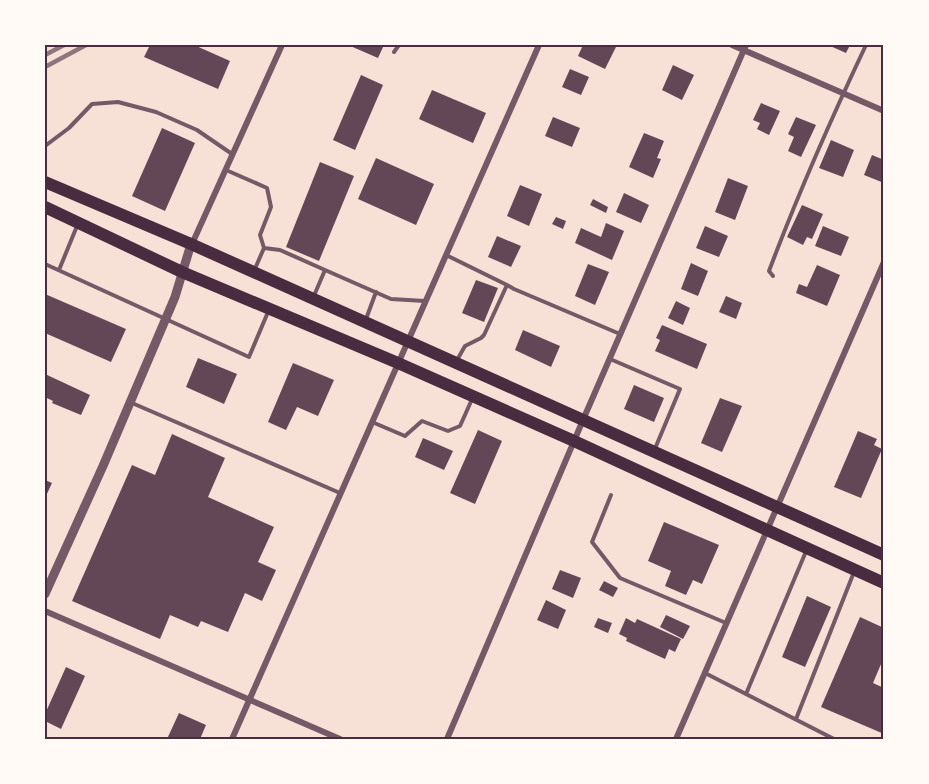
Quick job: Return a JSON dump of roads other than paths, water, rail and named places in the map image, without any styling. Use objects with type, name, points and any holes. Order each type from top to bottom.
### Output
[{"type":"main road","points":[[45,182],[254,272],[884,555]]},
{"type":"main road","points":[[45,207],[182,272],[398,363],[884,583]]},
{"type":"street","points":[[45,594],[175,297],[191,244],[282,45]]},
{"type":"street","points":[[232,739],[539,45]]},
{"type":"street","points":[[732,45],[745,48],[884,111]]},
{"type":"street","points":[[447,739],[745,48]]},
{"type":"street","points":[[676,739],[884,262]]},
{"type":"street","points":[[45,611],[340,739]]},
{"type":"lane","points":[[394,52],[399,45]]},
{"type":"lane","points":[[773,276],[769,271],[798,196],[866,45]]},
{"type":"lane","points":[[45,146],[69,128],[92,104],[118,102],[156,112],[197,130],[233,154]]},
{"type":"lane","points":[[225,170],[267,188],[271,207],[260,235],[264,248],[254,272]]},
{"type":"lane","points":[[59,270],[78,222]]},
{"type":"lane","points":[[264,248],[280,250],[391,298],[426,301]]},
{"type":"lane","points":[[446,255],[514,289],[620,334]]},
{"type":"lane","points":[[45,264],[249,357],[270,309]]},
{"type":"lane","points":[[313,299],[325,270]]},
{"type":"lane","points":[[456,363],[465,346],[484,335],[507,285]]},
{"type":"lane","points":[[364,322],[376,292]]},
{"type":"lane","points":[[610,358],[680,390],[654,451]]},
{"type":"lane","points":[[372,422],[405,436],[422,421],[448,431],[460,426],[473,397]]},
{"type":"lane","points":[[130,402],[341,493]]},
{"type":"lane","points":[[611,495],[592,542],[620,578],[726,623]]},
{"type":"lane","points":[[746,694],[807,548]]},
{"type":"lane","points":[[796,719],[855,570]]},
{"type":"lane","points":[[705,673],[834,739]]},
{"type":"railway","points":[[45,55],[64,45]]},
{"type":"railway","points":[[45,67],[86,45]]}]
